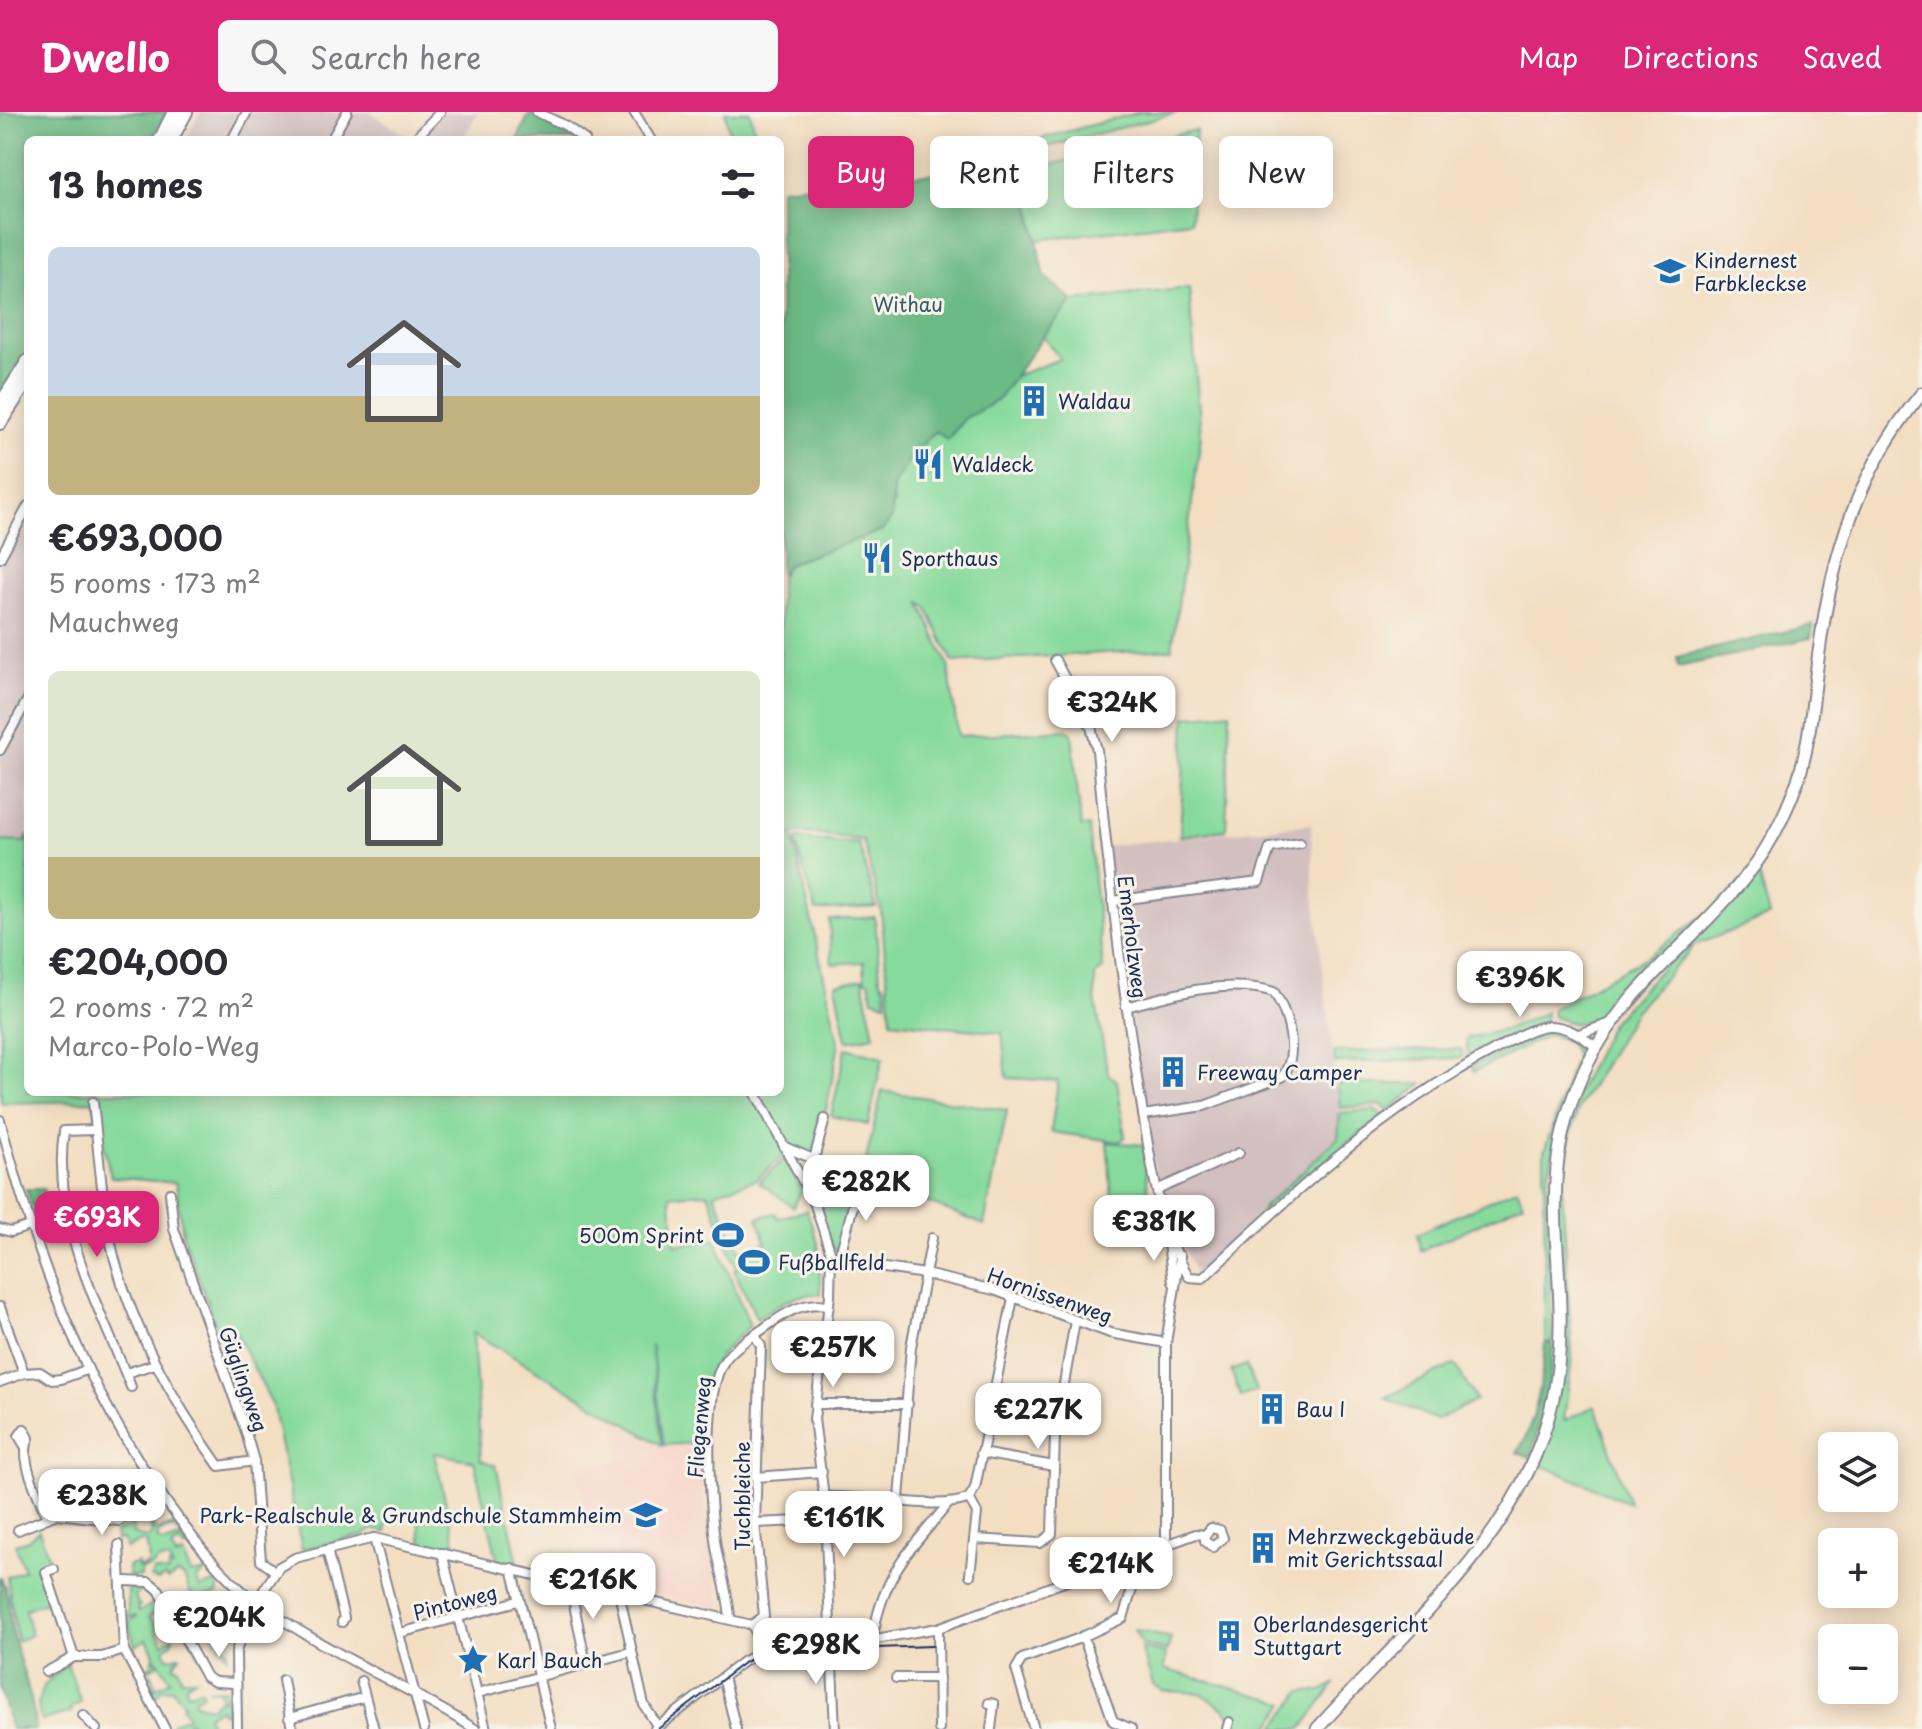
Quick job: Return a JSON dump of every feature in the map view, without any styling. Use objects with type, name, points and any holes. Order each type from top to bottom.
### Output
[{"type":"highway","points":[[162,136],[174,112]]},
{"type":"highway","points":[[173,136],[186,112]]},
{"type":"highway","points":[[0,405],[24,367]]},
{"type":"highway","points":[[0,423],[24,386]]},
{"type":"main road","points":[[1318,1728],[1486,1544],[1529,1476],[1547,1427],[1558,1365],[1553,1227],[1557,1153],[1575,1092],[1611,1023],[1647,980],[1742,882],[1779,826],[1799,777],[1834,560],[1848,518],[1892,430],[1922,393]]},
{"type":"street","points":[[234,136],[247,112]]},
{"type":"street","points":[[333,136],[347,112]]},
{"type":"street","points":[[418,136],[440,112]]},
{"type":"street","points":[[537,112],[580,136]]},
{"type":"street","points":[[634,112],[649,136]]},
{"type":"street","points":[[0,558],[24,513]]},
{"type":"street","name":"Emerholzweg","points":[[1055,660],[1091,727],[1097,750],[1126,1007],[1165,1224],[1173,1306]]},
{"type":"street","points":[[0,750],[24,706]]},
{"type":"street","points":[[1112,901],[1259,882],[1270,848],[1300,843]]},
{"type":"street","points":[[1126,1007],[1153,998],[1255,986],[1274,992],[1285,1009],[1290,1034],[1290,1065],[1282,1077],[1204,1106],[1143,1115]]},
{"type":"street","points":[[1578,1034],[1611,1023]]},
{"type":"street","name":"Emerholzweg","points":[[1165,1224],[1189,1277],[1203,1278],[1346,1148],[1444,1078],[1541,1027],[1560,1027],[1578,1034],[1596,1047]]},
{"type":"street","points":[[757,1096],[800,1173],[835,1260]]},
{"type":"street","points":[[93,1102],[109,1236],[123,1284],[155,1364],[187,1422],[219,1466],[254,1461]]},
{"type":"street","points":[[800,1173],[825,1119]]},
{"type":"street","points":[[0,1120],[30,1226],[86,1370],[108,1412],[161,1494],[210,1558],[256,1602],[475,1729]]},
{"type":"street","points":[[96,1130],[64,1131],[64,1191],[74,1236],[109,1340],[131,1387]]},
{"type":"street","points":[[785,1147],[860,1179],[835,1260],[815,1404],[824,1497],[835,1729]]},
{"type":"street","points":[[1157,1190],[1239,1153]]},
{"type":"street","name":"Güglingweg","points":[[170,1193],[179,1248],[254,1461],[259,1555],[263,1565],[276,1572]]},
{"type":"street","points":[[0,1229],[11,1232],[30,1226]]},
{"type":"street","points":[[74,1236],[140,1235]]},
{"type":"street","points":[[899,1499],[911,1347],[932,1238]]},
{"type":"street","points":[[1166,1545],[1166,1343],[1180,1255]]},
{"type":"street","name":"Hornissenweg","points":[[835,1260],[925,1274],[994,1290],[1110,1333],[1166,1343]]},
{"type":"street","points":[[824,1497],[949,1503],[969,1498],[975,1488],[1013,1298]]},
{"type":"street","name":"Fliegenweg","points":[[730,1619],[712,1515],[711,1427],[719,1369],[732,1352],[794,1308],[829,1305]]},
{"type":"street","points":[[0,1307],[24,1373]]},
{"type":"street","points":[[976,1539],[1047,1541],[1053,1530],[1055,1435],[1075,1321]]},
{"type":"street","name":"Tuchbleiche","points":[[752,1625],[764,1616],[755,1523],[761,1346],[755,1335]]},
{"type":"street","points":[[126,1373],[155,1364]]},
{"type":"street","points":[[0,1383],[24,1373],[40,1372],[52,1380],[86,1370]]},
{"type":"street","points":[[815,1404],[908,1404]]},
{"type":"street","points":[[27,1442],[46,1516]]},
{"type":"street","points":[[981,1453],[1054,1466]]},
{"type":"street","points":[[756,1477],[822,1472]]},
{"type":"street","points":[[18,1530],[46,1516],[65,1514],[112,1522],[161,1494]]},
{"type":"street","points":[[969,1498],[977,1513],[970,1575]]},
{"type":"street","points":[[872,1640],[879,1600],[906,1551],[949,1503]]},
{"type":"street","points":[[755,1523],[825,1520]]},
{"type":"street","points":[[619,1593],[644,1705],[657,1728],[723,1677],[765,1650],[833,1646],[938,1628],[1129,1557],[1205,1535]]},
{"type":"street","points":[[237,1729],[234,1683],[236,1652],[248,1614],[276,1572],[287,1561],[374,1538],[569,1580],[752,1625],[765,1650]]},
{"type":"street","points":[[374,1538],[424,1729]]},
{"type":"street","points":[[119,1545],[124,1581],[124,1650],[165,1729]]},
{"type":"street","points":[[327,1550],[344,1618],[342,1622]]},
{"type":"street","points":[[442,1553],[486,1729]]},
{"type":"street","points":[[1034,1729],[1016,1669],[1022,1659],[1123,1618],[1135,1580],[1129,1557]]},
{"type":"street","points":[[512,1568],[551,1729]]},
{"type":"street","points":[[569,1580],[586,1664]]},
{"type":"street","points":[[124,1581],[149,1582],[159,1590],[203,1673],[215,1682],[234,1683]]},
{"type":"street","points":[[52,1591],[74,1657]]},
{"type":"street","name":"Pintoweg","points":[[400,1633],[518,1601]]},
{"type":"street","points":[[938,1628],[939,1729]]},
{"type":"street","points":[[1083,1636],[1113,1721],[1131,1729]]},
{"type":"street","points":[[46,1672],[74,1657],[102,1657],[124,1650]]},
{"type":"street","points":[[478,1693],[630,1652]]},
{"type":"street","points":[[723,1677],[736,1729]]},
{"type":"street","points":[[896,1682],[939,1678]]},
{"type":"street","points":[[283,1680],[292,1729]]},
{"type":"street","points":[[361,1681],[374,1729]]},
{"type":"street","points":[[289,1718],[365,1697]]},
{"type":"street","points":[[991,1729],[993,1701]]},
{"type":"street","points":[[83,1715],[96,1729]]},
{"type":"shaded area","points":[[200,112],[370,112],[407,136],[187,136]]},
{"type":"shaded area","points":[[440,112],[478,112],[465,136],[417,136]]},
{"type":"shaded area","points":[[24,505],[24,842],[0,840],[0,549]]},
{"type":"shaded area","points":[[1311,824],[1313,885],[1339,1110],[1337,1137],[1264,1205],[1237,1240],[1206,1269],[1195,1272],[1183,1246],[1172,1237],[1161,1211],[1105,846]]},
{"type":"shaded area","name":"Park-Realschule & Grundschule Stammheim","points":[[614,1421],[662,1448],[701,1446],[704,1503],[721,1608],[653,1593],[651,1586],[638,1583],[636,1590],[601,1585],[576,1468],[622,1459]]},
{"type":"green space","points":[[0,112],[168,112],[152,136],[24,136],[24,358],[0,395]]},
{"type":"green space","points":[[530,112],[537,112],[578,136],[519,136]]},
{"type":"green space","points":[[725,112],[750,112],[756,136],[730,136]]},
{"type":"green space","points":[[1140,112],[1179,112],[1089,136],[1064,136],[1064,143],[1048,147],[1048,137]]},
{"type":"green space","points":[[1196,130],[1196,136],[1171,136]]},
{"type":"green space","points":[[1064,161],[1064,208],[1192,208],[1191,221],[1037,240],[1031,208],[1048,208],[1048,165]]},
{"type":"green space","name":"Withau","points":[[930,174],[930,208],[1030,208],[1045,277],[1073,301],[1043,336],[998,400],[964,419],[947,440],[936,431],[915,451],[893,486],[892,518],[882,531],[796,561],[784,569],[784,188],[808,185],[808,208],[914,208],[914,175]]},
{"type":"green space","points":[[1189,288],[1201,435],[1172,649],[953,662],[927,608],[920,602],[948,665],[958,736],[1068,730],[1072,734],[1081,826],[1089,826],[1103,969],[1095,975],[1095,998],[1108,1074],[1117,1081],[1125,1137],[1119,1142],[1051,1132],[1058,1081],[1007,1078],[1002,1033],[891,1021],[881,910],[863,840],[792,834],[839,1044],[823,1125],[812,1154],[786,1153],[757,1179],[714,1193],[740,1251],[766,1243],[758,1218],[775,1213],[778,1218],[807,1210],[818,1244],[821,1294],[795,1298],[757,1319],[734,1270],[737,1269],[708,1193],[670,1195],[676,1245],[715,1239],[750,1326],[722,1353],[708,1377],[701,1443],[664,1445],[651,1345],[662,1445],[473,1333],[481,1460],[496,1465],[519,1567],[498,1563],[474,1461],[434,1453],[458,1554],[422,1546],[418,1510],[387,1520],[386,1532],[373,1529],[364,1535],[302,1549],[272,1404],[235,1331],[217,1329],[183,1235],[176,1183],[111,1177],[93,1101],[1,1103],[0,841],[24,842],[24,1096],[784,1096],[784,569],[795,561],[882,531],[894,502],[892,486],[915,451],[936,431],[948,439],[964,419],[998,400],[1012,377],[1060,359],[1043,336],[1073,301]]},
{"type":"green space","points":[[1813,625],[1811,638],[1678,667],[1677,657]]},
{"type":"green space","points":[[1230,712],[1226,830],[1180,836],[1186,717]]},
{"type":"green space","points":[[795,841],[859,844],[876,907],[816,911]]},
{"type":"green space","points":[[1751,871],[1760,878],[1770,916],[1695,945],[1635,1011],[1579,1107],[1566,1151],[1562,1188],[1572,1357],[1564,1421],[1595,1406],[1629,1503],[1534,1462],[1558,1365],[1553,1227],[1565,1118],[1611,1023]]},
{"type":"green space","points":[[1705,914],[1600,1024],[1572,1023],[1553,1017],[1552,1009],[1647,957]]},
{"type":"green space","points":[[875,917],[880,979],[885,987],[886,1003],[873,999],[869,981],[865,981],[864,962],[832,964],[829,920]]},
{"type":"green space","points":[[863,979],[874,1036],[847,1041],[836,984]]},
{"type":"green space","points":[[1546,1012],[1545,1021],[1468,1061],[1466,1038],[1509,1029]]},
{"type":"green space","points":[[1548,1029],[1575,1040],[1584,1054],[1555,1137],[1548,1179],[1552,1342],[1545,1343],[1544,1152],[1576,1055],[1569,1042],[1550,1034],[1474,1072],[1471,1066]]},
{"type":"green space","points":[[846,1048],[883,1057],[868,1125],[831,1116]]},
{"type":"green space","points":[[1462,1049],[1462,1058],[1335,1063],[1334,1052]]},
{"type":"green space","points":[[1338,1084],[1422,1084],[1388,1111],[1382,1105],[1340,1108]]},
{"type":"green space","points":[[882,1091],[1007,1110],[984,1225],[862,1177]]},
{"type":"green space","points":[[1374,1110],[1385,1116],[1340,1148],[1253,1225],[1265,1206],[1338,1138],[1340,1113]]},
{"type":"green space","points":[[1107,1142],[1143,1145],[1151,1215],[1141,1217],[1141,1226],[1115,1230]]},
{"type":"green space","points":[[785,1159],[802,1191],[793,1207],[759,1182]]},
{"type":"green space","points":[[810,1164],[826,1166],[856,1180],[839,1251],[832,1248],[806,1175]]},
{"type":"green space","points":[[1517,1188],[1523,1203],[1421,1251],[1417,1234]]},
{"type":"green space","points":[[26,1189],[44,1189],[44,1200],[38,1199],[38,1208],[65,1212],[70,1235],[43,1240]]},
{"type":"green space","points":[[1545,1343],[1553,1344],[1550,1381],[1531,1458],[1517,1453],[1534,1414]]},
{"type":"green space","points":[[1455,1364],[1476,1400],[1437,1420],[1385,1398]]},
{"type":"green space","points":[[1246,1365],[1257,1391],[1241,1397],[1231,1371]]},
{"type":"green space","points":[[149,1519],[156,1531],[173,1525],[178,1534],[174,1528],[160,1532],[157,1539],[164,1543],[182,1538],[189,1546],[184,1548],[180,1543],[171,1548],[176,1557],[183,1554],[191,1574],[205,1572],[197,1579],[200,1588],[217,1582],[218,1593],[202,1599],[209,1611],[230,1599],[232,1609],[213,1621],[224,1637],[220,1640],[228,1650],[227,1656],[210,1625],[195,1634],[208,1653],[205,1657],[210,1657],[203,1662],[187,1634],[196,1629],[188,1628],[183,1620],[201,1604],[197,1597],[193,1599],[184,1577],[178,1574],[157,1581],[151,1578],[153,1571],[168,1573],[169,1566],[173,1568],[168,1560],[157,1561],[151,1567],[141,1569],[141,1577],[129,1576],[128,1566],[138,1563],[138,1568],[149,1564],[147,1544],[141,1541],[126,1549],[123,1539],[116,1540],[115,1532],[133,1525],[133,1534],[146,1538],[152,1534]]},
{"type":"green space","points":[[39,1530],[51,1564],[41,1568],[52,1600],[25,1609],[31,1635],[17,1641],[7,1577],[24,1570],[15,1544],[28,1540]]},
{"type":"green space","points":[[0,1576],[8,1598],[13,1637],[30,1694],[35,1729],[11,1729],[0,1689]]},
{"type":"green space","points":[[144,1587],[155,1594],[150,1597],[146,1589],[135,1594],[138,1605],[141,1605],[137,1607],[139,1612],[154,1603],[151,1598],[156,1595],[166,1613],[162,1615],[159,1610],[149,1617],[157,1626],[166,1623],[156,1629],[163,1643],[173,1637],[173,1642],[164,1649],[168,1658],[180,1656],[173,1665],[178,1667],[182,1679],[195,1679],[186,1684],[187,1693],[201,1690],[203,1694],[195,1698],[195,1703],[211,1707],[221,1697],[218,1690],[207,1690],[225,1689],[226,1697],[221,1701],[227,1700],[227,1712],[223,1714],[220,1708],[207,1715],[212,1728],[219,1729],[196,1729],[190,1721],[181,1729],[171,1729],[172,1723],[188,1717],[182,1706],[185,1704],[172,1689],[162,1689],[154,1699],[150,1692],[155,1689],[150,1690],[152,1683],[146,1684],[147,1677],[152,1674],[156,1688],[171,1680],[155,1658],[158,1664],[141,1674],[139,1670],[152,1665],[154,1654],[147,1639],[135,1646],[128,1622],[137,1616],[128,1617],[128,1590]]},
{"type":"green space","points":[[1134,1630],[1171,1638],[1167,1651],[1142,1645]]},
{"type":"green space","points":[[1141,1648],[1166,1654],[1164,1669],[1286,1703],[1268,1729],[1243,1729],[1224,1709],[1201,1693],[1163,1691],[1153,1685]]},
{"type":"green space","points":[[67,1663],[81,1702],[70,1709],[71,1712],[41,1721],[38,1704],[42,1688]]},
{"type":"green space","points":[[1335,1683],[1302,1729],[1274,1729],[1301,1692],[1321,1691]]},
{"type":"tram line","points":[[658,1729],[745,1662],[765,1652],[932,1646]]},
{"type":"place","name":"Kindernest Farbkleckse","points":[[1670,271]]},
{"type":"place","name":"Waldau","points":[[1034,401]]},
{"type":"place","name":"Waldeck","points":[[928,464]]},
{"type":"place","name":"Sporthaus","points":[[877,558]]},
{"type":"place","name":"Freeway Camper","points":[[1173,1072]]},
{"type":"place","name":"500m Sprint","points":[[728,1235]]},
{"type":"place","name":"Fußballfeld","points":[[754,1262]]},
{"type":"place","name":"Bau I","points":[[1272,1409]]},
{"type":"place","name":"Park-Realschule & Grundschule Stammheim","points":[[646,1515]]},
{"type":"place","name":"Mehrzweckgebäude mit Gerichtssaal","points":[[1263,1548]]},
{"type":"place","name":"Oberlandesgericht Stuttgart","points":[[1229,1636]]},
{"type":"place","name":"Karl Bauch","points":[[473,1660]]}]
